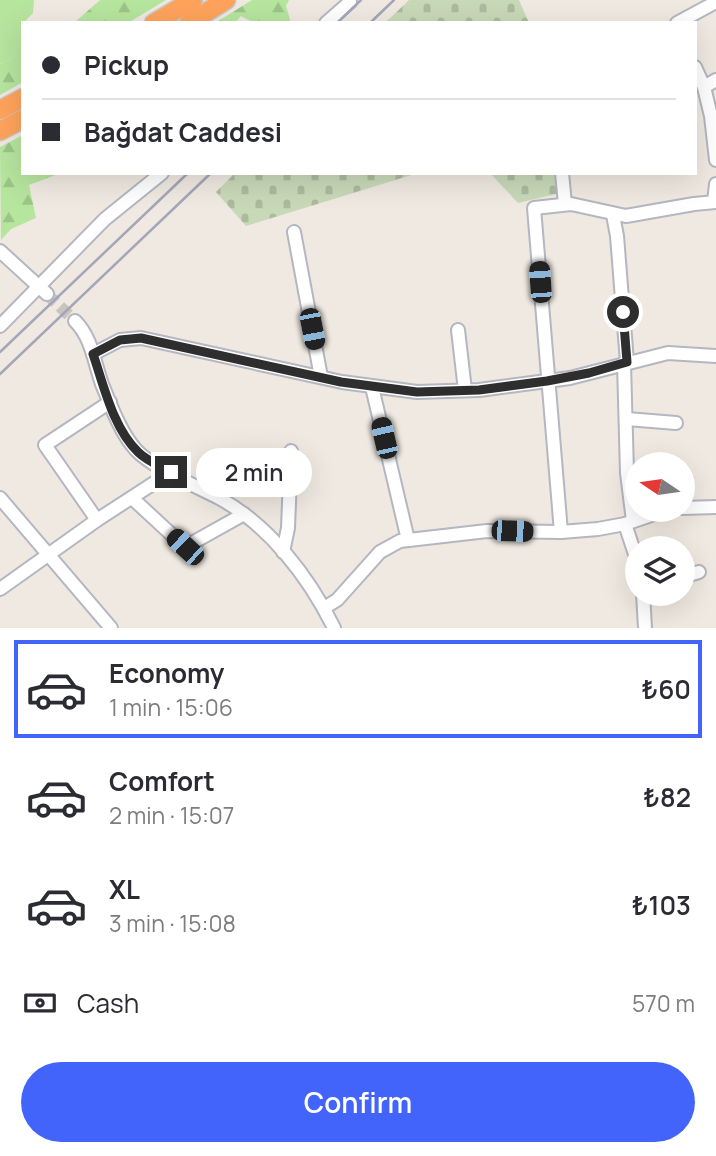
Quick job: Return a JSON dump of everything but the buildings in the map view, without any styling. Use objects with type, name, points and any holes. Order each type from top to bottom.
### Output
[{"type":"highway","points":[[157,21],[193,0]]},
{"type":"highway","points":[[192,21],[226,0]]},
{"type":"highway","points":[[0,110],[21,99]]},
{"type":"highway","points":[[0,131],[21,120]]},
{"type":"street","points":[[328,21],[350,2]]},
{"type":"street","points":[[681,21],[716,2]]},
{"type":"street","points":[[697,71],[711,116],[716,160]]},
{"type":"street","points":[[704,87],[716,80]]},
{"type":"street","points":[[0,326],[43,290],[105,219],[160,175]]},
{"type":"street","points":[[562,175],[565,204]]},
{"type":"street","points":[[561,532],[534,208],[565,204],[613,215],[637,215],[715,202],[716,184]]},
{"type":"street","points":[[613,215],[617,236],[625,363],[627,473],[632,536]]},
{"type":"street","points":[[295,232],[321,377]]},
{"type":"street","points":[[0,251],[43,290]]},
{"type":"street","points":[[75,321],[84,332],[121,428],[138,452],[244,514],[283,552],[324,608],[334,628]]},
{"type":"street","points":[[458,330],[465,390]]},
{"type":"street","points":[[93,354],[120,340],[141,338],[372,387],[417,392],[547,381],[668,353],[716,356]]},
{"type":"street","points":[[372,387],[408,540]]},
{"type":"street","points":[[97,520],[45,445],[110,402]]},
{"type":"street","points":[[627,419],[676,423]]},
{"type":"street","points":[[283,552],[288,528],[291,452]]},
{"type":"street","points":[[0,589],[97,520],[171,472]]},
{"type":"street","points":[[0,498],[111,628]]},
{"type":"street","points":[[132,498],[185,547],[244,514]]},
{"type":"street","points":[[695,507],[716,506]]},
{"type":"street","points":[[324,608],[337,600],[380,552],[393,543],[487,531],[561,532],[632,522]]},
{"type":"street","points":[[695,573],[699,572]]},
{"type":"street","points":[[644,606],[645,628]]},
{"type":"green space","points":[[0,0],[34,0],[33,13],[25,21],[21,21],[21,53],[0,64]]},
{"type":"green space","points":[[100,0],[166,0],[131,21],[76,21]]},
{"type":"green space","points":[[252,0],[289,0],[286,6],[290,21],[250,21],[241,16],[237,21],[218,21]]},
{"type":"green space","points":[[409,0],[519,0],[528,21],[387,21]]},
{"type":"green space","points":[[21,53],[21,83],[0,95],[0,64]]},
{"type":"green space","points":[[21,136],[21,175],[56,175],[29,185],[36,218],[11,229],[1,240],[0,147]]},
{"type":"green space","points":[[233,175],[412,175],[246,226],[216,192]]},
{"type":"green space","points":[[492,175],[558,175],[560,193],[518,203]]},
{"type":"tunnel","points":[[47,294],[75,321]]},
{"type":"railway","points":[[339,21],[361,0]]},
{"type":"railway","points":[[372,21],[394,0]]},
{"type":"railway","points":[[0,352],[186,175]]},
{"type":"railway","points":[[0,374],[209,175]]},
{"type":"route","points":[[171,472],[138,452],[121,428],[103,384],[93,354],[120,340],[141,338],[372,387],[417,392],[479,390],[569,378],[627,362],[623,312]]}]
